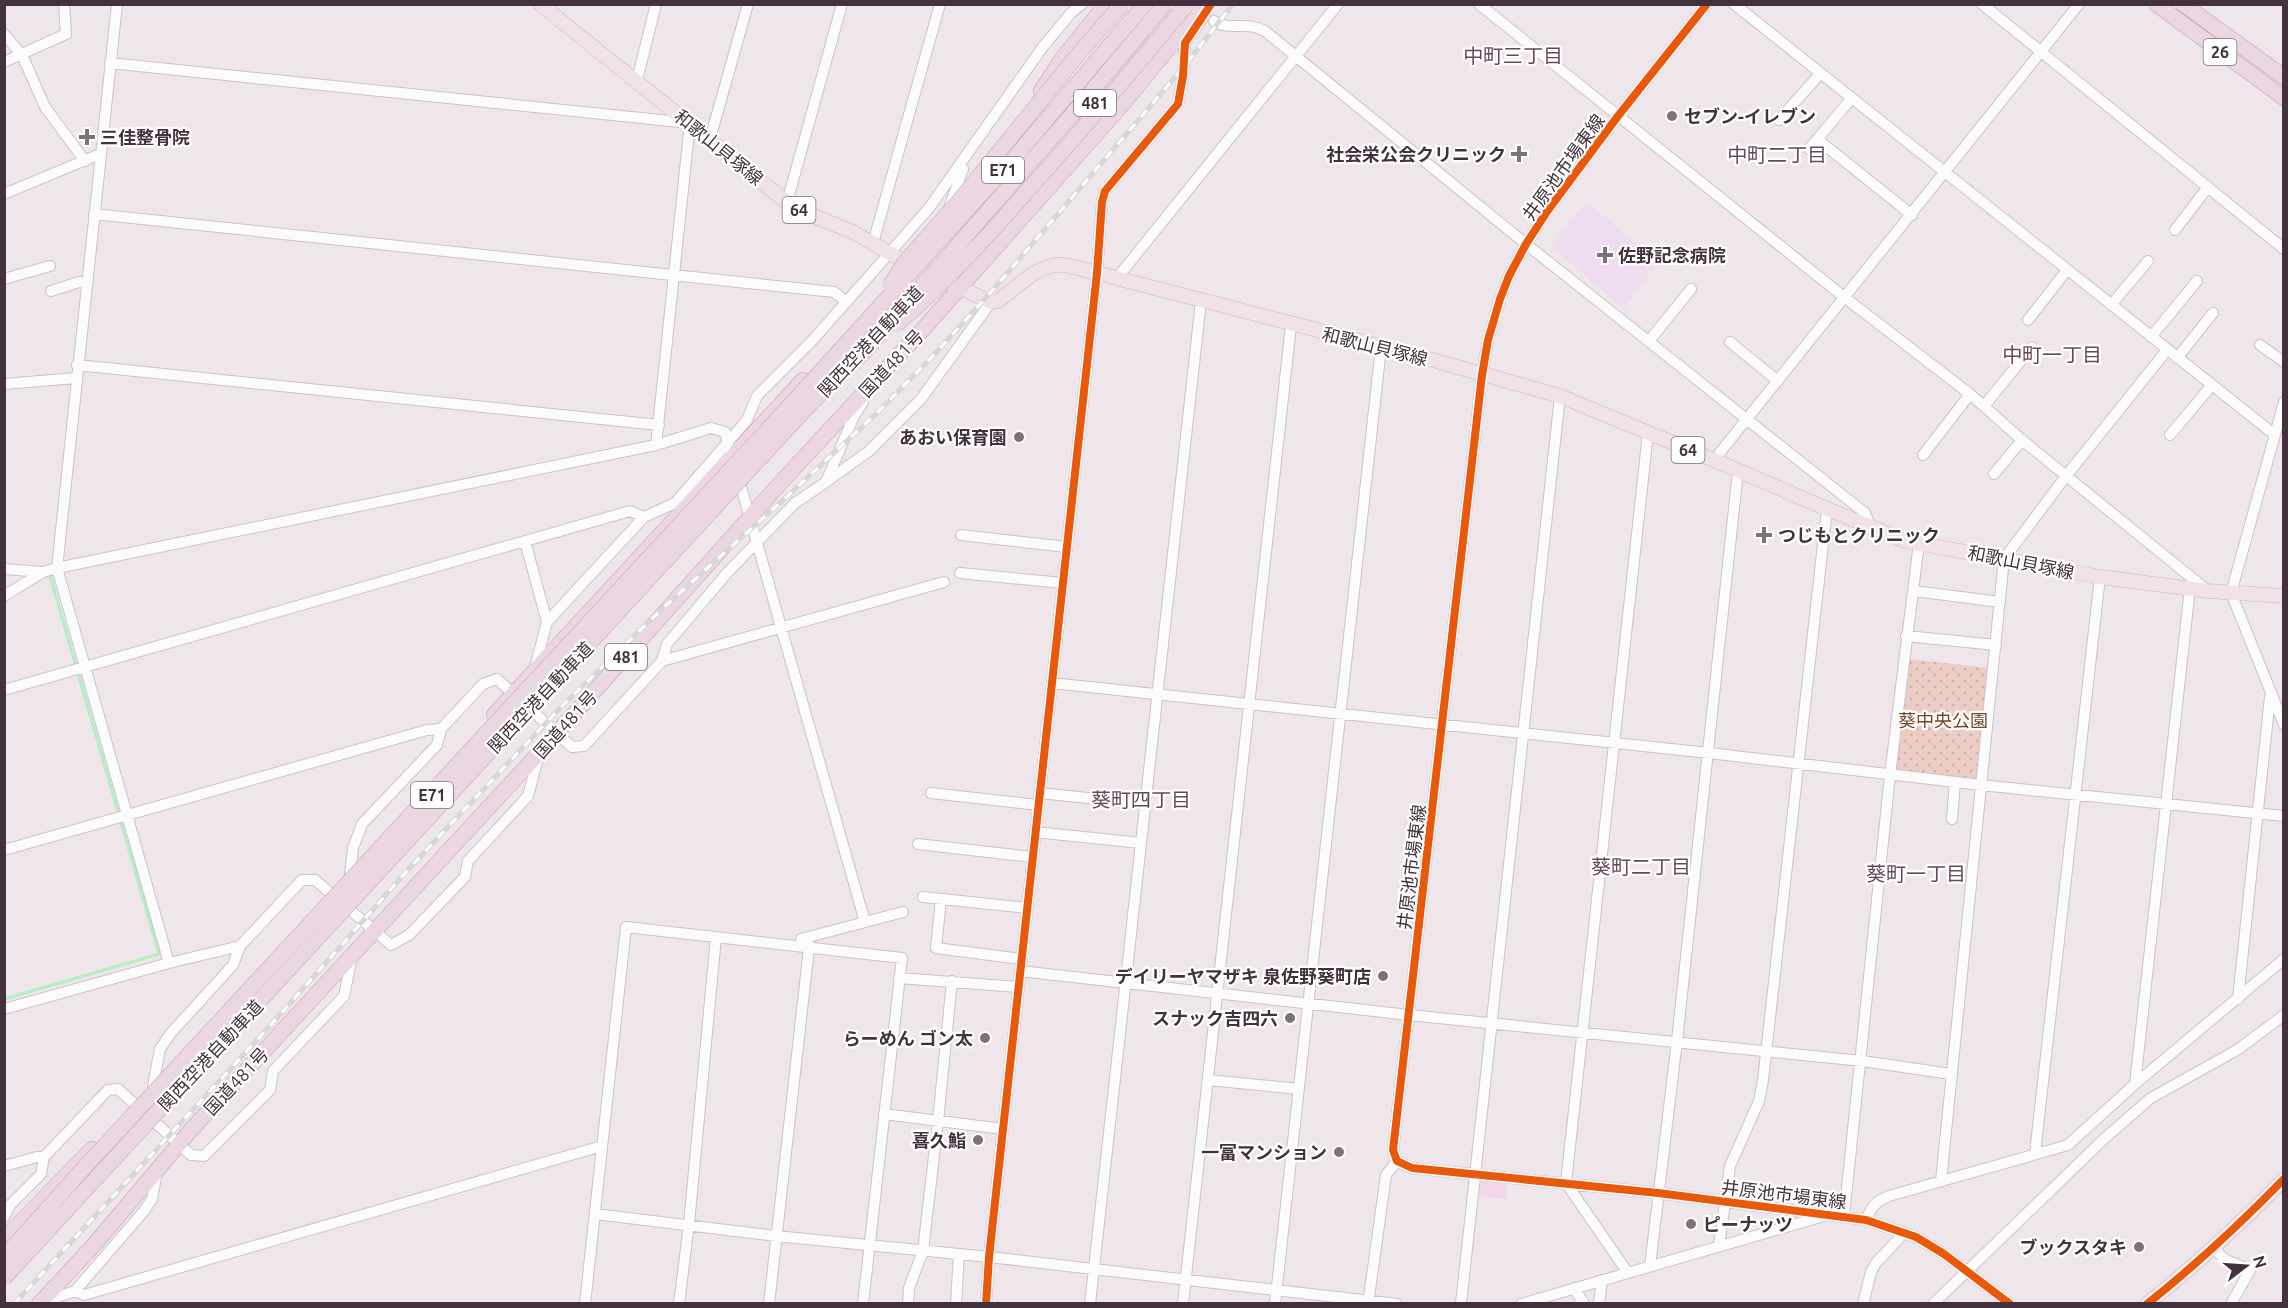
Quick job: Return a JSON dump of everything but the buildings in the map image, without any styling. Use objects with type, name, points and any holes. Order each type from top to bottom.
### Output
[{"type":"highway","name":"481","points":[[976,190],[1062,59],[1106,4]]},
{"type":"highway","points":[[858,332],[905,262],[959,201],[1122,4]]},
{"type":"highway","name":"481","points":[[4,1239],[135,1105],[350,874],[534,671],[730,449],[910,265],[1075,80],[1138,4]]},
{"type":"highway","name":"関西空港自動車道","points":[[4,1257],[858,332],[1006,166],[1145,4]]},
{"type":"highway","name":"関西空港自動車道","points":[[4,1278],[811,403],[866,350],[1069,118],[1165,4]]},
{"type":"highway","name":"481","points":[[1028,210],[1078,128],[1105,89],[1173,4]]},
{"type":"highway","points":[[866,350],[920,305],[1002,220],[1130,74],[1187,4]]},
{"type":"highway","name":"国道481号","points":[[40,1303],[93,1246],[178,1144],[557,734],[881,374],[1121,106],[1205,4]]},
{"type":"highway","name":"26","points":[[2156,4],[2283,98]]},
{"type":"highway","name":"26","points":[[2183,4],[2283,77]]},
{"type":"main road","name":"和歌山貝塚線","points":[[540,4],[794,208],[873,243],[910,265],[991,302],[998,301],[1035,273],[1053,265],[1062,265],[1381,347],[1560,396],[1906,541],[2100,577],[2208,591],[2283,596]]},
{"type":"main road","points":[[2147,1304],[2214,1248],[2283,1179]]},
{"type":"street","points":[[4,62],[66,34],[64,4]]},
{"type":"street","points":[[117,4],[57,568],[169,963]]},
{"type":"street","points":[[637,80],[656,4]]},
{"type":"street","points":[[710,140],[748,4]]},
{"type":"street","points":[[785,200],[789,195],[842,4]]},
{"type":"street","points":[[873,243],[940,4]]},
{"type":"street","points":[[534,671],[548,622],[644,517],[675,503],[730,449],[747,420],[757,396],[812,341],[929,208],[1042,48],[1071,13],[1082,4]]},
{"type":"street","points":[[986,1304],[988,1257],[1105,191],[1178,104],[1185,43],[1211,4]]},
{"type":"street","points":[[1117,278],[1338,4]]},
{"type":"street","points":[[1479,4],[1844,297],[1970,394],[2022,440],[2208,591]]},
{"type":"street","name":"井原池市場東線","points":[[1707,4],[1618,116],[1548,210],[1509,276],[1488,340],[1482,375],[1394,1150],[1397,1161],[1412,1168],[1658,1193],[1866,1220],[1916,1238],[1967,1271],[2010,1304]]},
{"type":"street","points":[[1734,4],[2275,435]]},
{"type":"street","points":[[1982,4],[2283,249]]},
{"type":"street","points":[[1714,460],[2079,4]]},
{"type":"street","points":[[1214,21],[1221,26],[1254,25],[1296,57],[1526,244],[1865,513],[1871,528]]},
{"type":"street","points":[[4,34],[22,55],[45,107],[85,161]]},
{"type":"street","points":[[110,63],[690,123],[676,275],[656,445]]},
{"type":"street","points":[[1779,120],[1820,74]]},
{"type":"street","points":[[1809,149],[1851,99]]},
{"type":"street","points":[[941,231],[960,174],[1006,101]]},
{"type":"street","points":[[1817,140],[1912,215]]},
{"type":"street","points":[[4,194],[100,153]]},
{"type":"street","points":[[2175,230],[2208,187]]},
{"type":"street","points":[[94,214],[834,292],[847,302]]},
{"type":"street","points":[[2111,305],[2148,261]]},
{"type":"street","points":[[4,279],[50,266]]},
{"type":"street","points":[[2028,320],[2067,270]]},
{"type":"street","points":[[2151,337],[2198,281]]},
{"type":"street","points":[[51,291],[79,282],[86,283]]},
{"type":"street","points":[[1649,341],[1691,289]]},
{"type":"street","points":[[1090,1304],[1201,301]]},
{"type":"street","points":[[350,874],[353,848],[362,824],[437,745],[441,729],[483,684],[497,679],[572,747],[584,746],[662,661],[668,644],[756,542],[795,503],[869,451],[921,399],[991,302]]},
{"type":"street","points":[[2177,358],[2213,313]]},
{"type":"street","points":[[1183,1304],[1291,325]]},
{"type":"street","points":[[1730,342],[1778,381]]},
{"type":"street","points":[[2260,345],[2283,362]]},
{"type":"street","points":[[1275,1304],[1381,347]]},
{"type":"street","points":[[1984,406],[2032,347]]},
{"type":"street","points":[[1941,1181],[2004,559],[2066,476],[2168,350]]},
{"type":"street","points":[[77,365],[659,425]]},
{"type":"street","points":[[826,482],[854,416],[881,374]]},
{"type":"street","points":[[4,384],[76,378]]},
{"type":"street","points":[[2169,435],[2212,385]]},
{"type":"street","points":[[1923,455],[1970,394]]},
{"type":"street","points":[[1461,1304],[1560,396]]},
{"type":"street","points":[[2283,402],[2231,593],[2283,725]]},
{"type":"street","points":[[4,596],[43,572],[57,568],[656,445],[711,428],[725,432],[865,922]]},
{"type":"street","points":[[1628,1273],[1566,1183],[1648,433]]},
{"type":"street","points":[[1994,474],[2022,440]]},
{"type":"street","points":[[1650,1266],[1709,753],[1738,471]]},
{"type":"street","points":[[1719,1246],[1730,1166],[1759,1101],[1827,509]]},
{"type":"street","points":[[4,690],[630,511],[644,517]]},
{"type":"street","points":[[962,536],[1067,547]]},
{"type":"street","points":[[525,541],[548,622]]},
{"type":"street","points":[[1844,1216],[1862,1061],[1890,775],[1919,543]]},
{"type":"street","points":[[4,569],[43,572]]},
{"type":"street","points":[[16,570],[20,586]]},
{"type":"street","points":[[960,573],[1063,583]]},
{"type":"street","points":[[2035,1153],[2100,577]]},
{"type":"street","points":[[662,661],[944,582]]},
{"type":"street","points":[[2135,1084],[2190,588]]},
{"type":"street","points":[[1914,591],[2000,602]]},
{"type":"street","points":[[1906,636],[1995,645]]},
{"type":"street","points":[[1052,683],[2283,816]]},
{"type":"street","points":[[2238,999],[2256,812],[2271,694]]},
{"type":"street","points":[[4,850],[427,730],[441,729]]},
{"type":"street","points":[[153,1086],[160,1049],[171,1033],[233,965],[240,946],[302,880],[315,880],[391,945],[409,935],[465,878],[468,861],[528,796],[539,753]]},
{"type":"street","points":[[1952,819],[1955,782]]},
{"type":"street","points":[[931,793],[1038,805]]},
{"type":"street","points":[[1040,793],[1145,804]]},
{"type":"street","points":[[1035,832],[1141,843]]},
{"type":"street","points":[[918,844],[1032,857]]},
{"type":"street","points":[[923,897],[1027,908]]},
{"type":"street","points":[[941,899],[936,948],[1021,959]]},
{"type":"street","points":[[808,943],[865,922],[903,912]]},
{"type":"street","points":[[585,1304],[626,927],[781,945],[808,943],[902,958],[863,1304]]},
{"type":"street","points":[[679,1304],[689,1224],[716,937]]},
{"type":"street","points":[[769,1304],[808,943]]},
{"type":"street","points":[[4,1009],[169,963],[240,946]]},
{"type":"street","points":[[4,1217],[10,1205],[41,1174],[44,1157],[108,1090],[118,1089],[191,1155],[204,1156],[270,1090],[273,1071],[344,996],[352,957]]},
{"type":"street","points":[[1866,1220],[1870,1208],[1878,1201],[2068,1145],[2135,1084],[2283,959]]},
{"type":"street","points":[[1020,971],[1409,1015],[1862,1061],[1951,1074]]},
{"type":"street","points":[[899,978],[1018,987]]},
{"type":"street","points":[[908,1304],[909,1288],[922,1251],[952,981]]},
{"type":"street","points":[[1933,1304],[2106,1137],[2151,1098],[2237,1050],[2283,1015]]},
{"type":"street","points":[[1208,1080],[1299,1089]]},
{"type":"street","points":[[884,1114],[1003,1129]]},
{"type":"street","points":[[75,1291],[84,1295],[602,1146]]},
{"type":"street","points":[[4,1166],[44,1157]]},
{"type":"street","points":[[1368,1302],[1386,1175],[1397,1161]]},
{"type":"street","points":[[40,1303],[75,1291],[144,1211],[152,1199],[158,1168]]},
{"type":"street","points":[[595,1214],[1397,1304]]},
{"type":"street","points":[[1521,1304],[1830,1214]]},
{"type":"street","points":[[1863,1304],[1871,1272],[1876,1263],[1904,1233]]},
{"type":"street","points":[[2214,1248],[2224,1259],[2250,1270],[2231,1304]]},
{"type":"street","points":[[956,1304],[959,1255]]},
{"type":"street","points":[[1599,1304],[1602,1280]]},
{"type":"street","points":[[1574,1288],[1584,1304]]},
{"type":"shaded area","name":"佐野記念病院","points":[[1588,202],[1657,263],[1624,309],[1552,247],[1571,218]]},
{"type":"shaded area","points":[[1480,1180],[1507,1185],[1506,1199],[1478,1196]]},
{"type":"green space","name":"葵中央公園","points":[[1908,659],[1990,668],[1978,781],[1896,772]]},
{"type":"waterway","points":[[50,576],[76,666]]},
{"type":"waterway","points":[[4,999],[159,954],[78,673]]},
{"type":"railway","points":[[14,1304],[270,1026],[415,862],[562,706],[663,608],[879,411],[933,356],[992,291],[1182,69],[1233,4]]},
{"type":"cycle path","points":[[986,1304],[989,1257],[1097,273],[1102,202],[1105,191],[1178,104],[1185,43],[1211,4]]},
{"type":"cycle path","points":[[1707,4],[1618,116],[1548,210],[1509,276],[1488,340],[1482,375],[1393,1150],[1397,1161],[1412,1168],[1658,1193],[1866,1220],[1916,1237],[1944,1254],[2010,1304]]},
{"type":"cycle path","points":[[2147,1304],[2217,1244],[2284,1179]]},
{"type":"place","name":"セブン-イレブン","points":[[1672,116]]},
{"type":"place","name":"三佳整骨院","points":[[87,137]]},
{"type":"place","name":"社会栄公会クリニック","points":[[1519,154]]},
{"type":"place","name":"佐野記念病院","points":[[1605,255]]},
{"type":"place","name":"あおい保育園","points":[[1019,437]]},
{"type":"place","name":"つじもとクリニック","points":[[1764,535]]},
{"type":"place","name":"デイリーヤマザキ 泉佐野葵町店","points":[[1383,976]]},
{"type":"place","name":"スナック吉四六","points":[[1290,1018]]},
{"type":"place","name":"らーめん ゴン太","points":[[985,1038]]},
{"type":"place","name":"喜久鮨","points":[[978,1140]]},
{"type":"place","name":"一富マンション","points":[[1339,1152]]},
{"type":"place","name":"ピーナッツ","points":[[1691,1224]]},
{"type":"place","name":"ブックスタキ","points":[[2139,1247]]},
{"type":"district","name":"中町三丁目","points":[[1513,55]]},
{"type":"district","name":"中町二丁目","points":[[1777,154]]},
{"type":"district","name":"中町一丁目","points":[[2052,354]]},
{"type":"district","name":"葵町四丁目","points":[[1141,799]]},
{"type":"district","name":"葵町二丁目","points":[[1641,866]]},
{"type":"district","name":"葵町一丁目","points":[[1916,873]]}]
